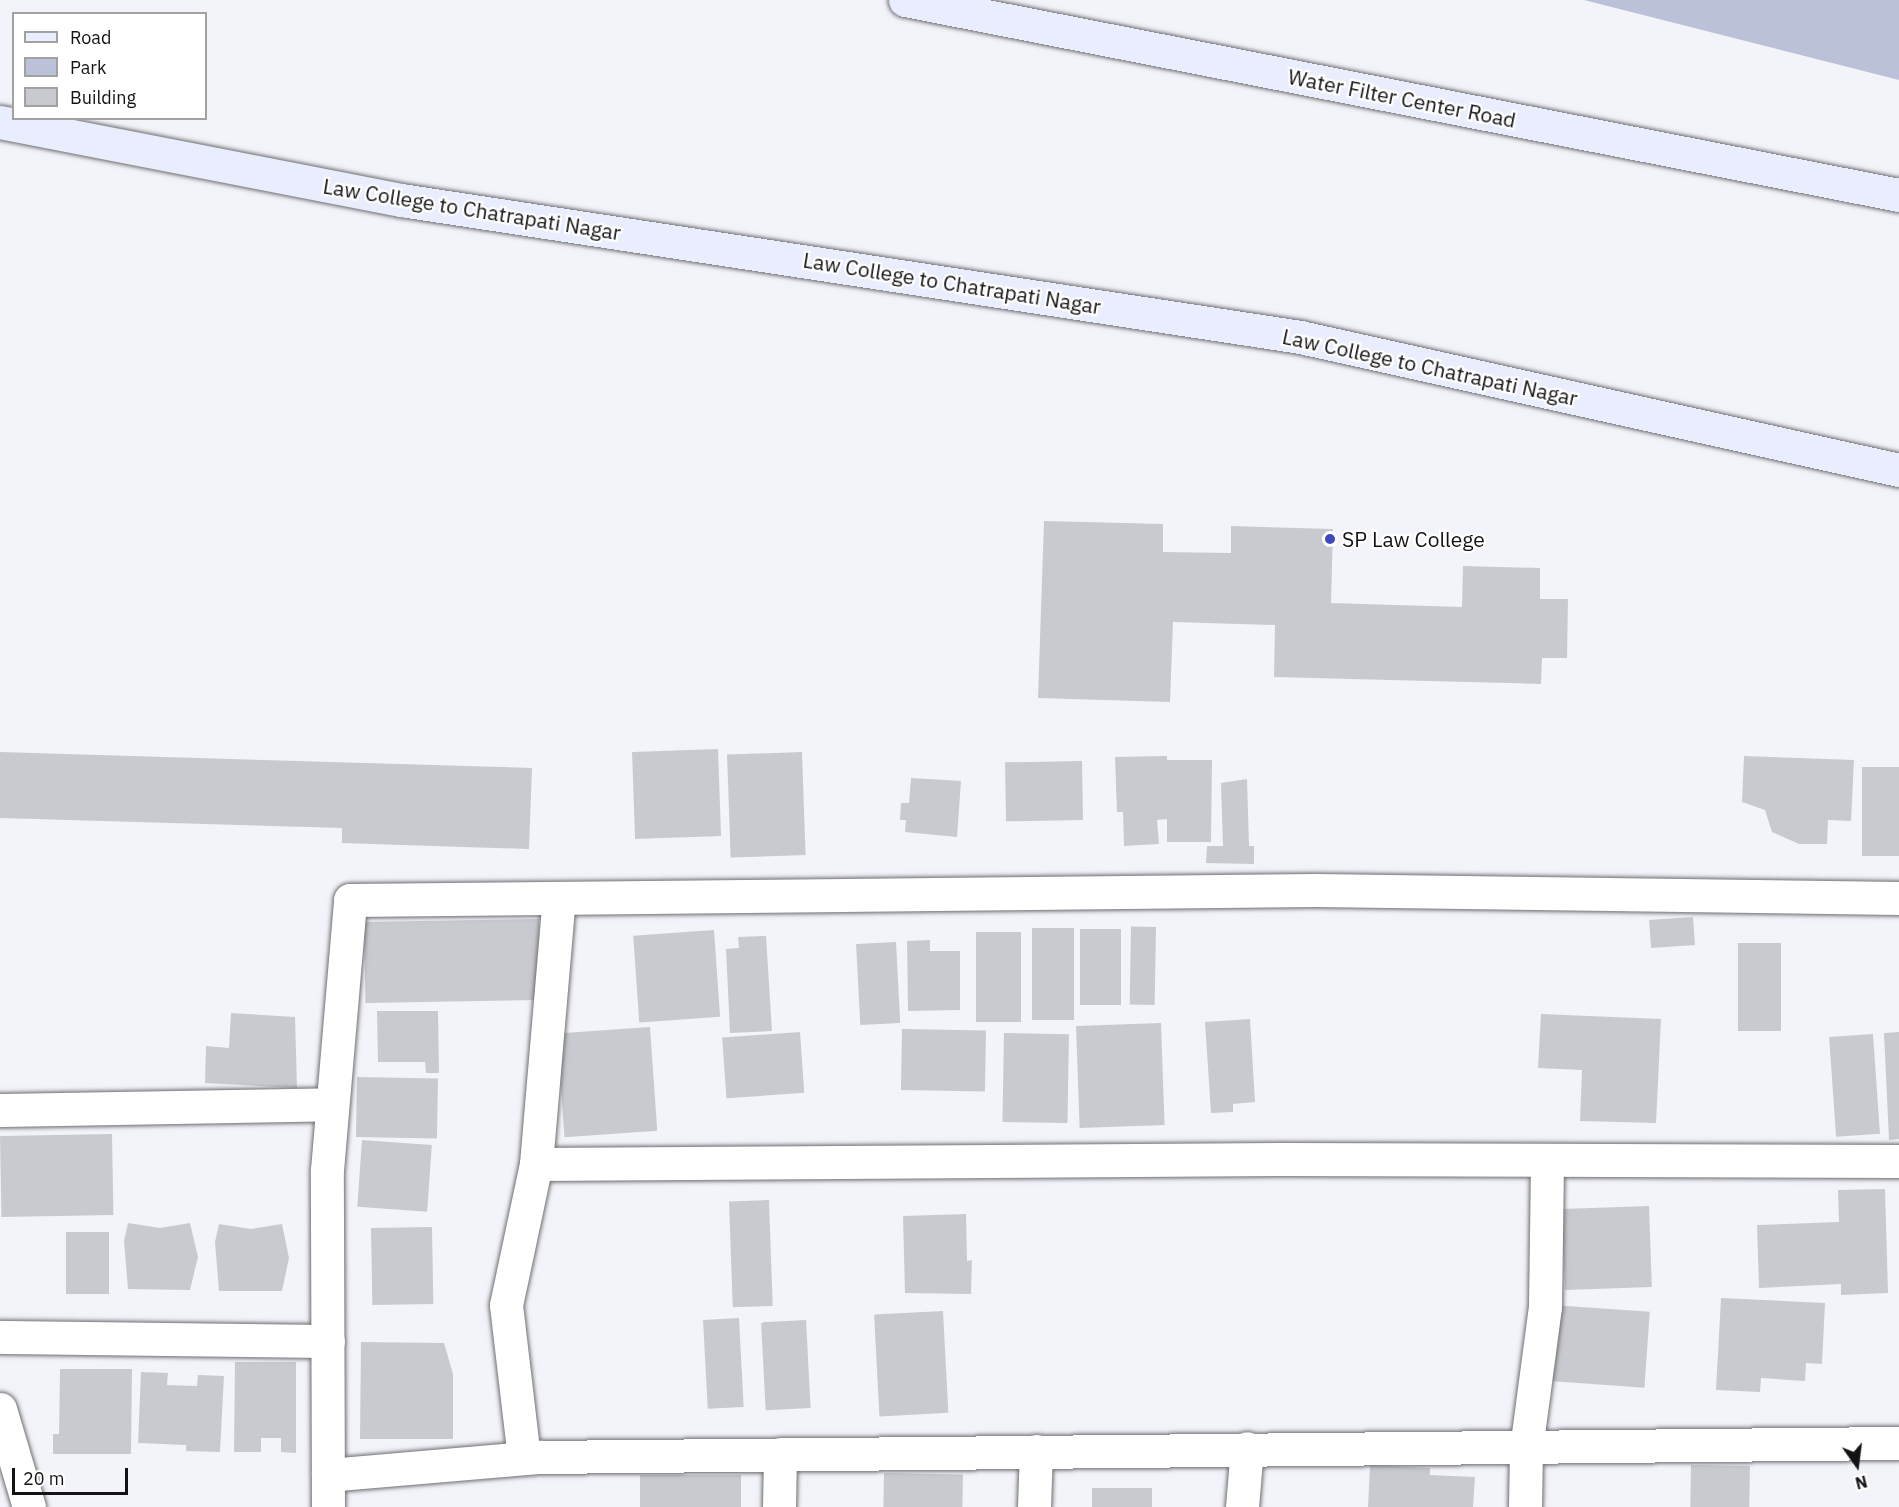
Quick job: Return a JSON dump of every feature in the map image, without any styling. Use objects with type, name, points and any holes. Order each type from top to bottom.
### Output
[{"type":"street","name":"Water Filter Center Road","points":[[906,0],[1899,195]]},
{"type":"street","name":"Law College to Chatrapati Nagar","points":[[0,122],[401,200],[1300,337],[1899,470]]},
{"type":"street","points":[[328,1507],[327,1170],[350,900],[1314,890],[1899,898]]},
{"type":"street","points":[[524,1458],[506,1305],[537,1164],[559,898]]},
{"type":"street","points":[[0,1110],[332,1104]]},
{"type":"street","points":[[1525,1507],[1526,1449],[1545,1306],[1547,1160]]},
{"type":"street","points":[[537,1164],[1899,1161]]},
{"type":"street","points":[[0,1337],[327,1341]]},
{"type":"street","points":[[0,1409],[29,1507]]},
{"type":"street","points":[[328,1475],[524,1458],[1247,1448],[1526,1449],[1899,1443]]},
{"type":"street","points":[[1242,1507],[1247,1448]]},
{"type":"street","points":[[1034,1507],[1036,1451]]},
{"type":"street","points":[[779,1507],[780,1454]]},
{"type":"green space","points":[[1584,0],[1899,0],[1899,80]]},
{"type":"building","points":[[1044,521],[1163,524],[1163,552],[1231,553],[1231,526],[1333,529],[1331,603],[1462,607],[1463,566],[1540,568],[1540,599],[1568,599],[1567,658],[1542,658],[1541,684],[1274,677],[1275,625],[1173,622],[1170,702],[1038,698]]},
{"type":"building","points":[[718,749],[721,836],[635,839],[632,752]]},
{"type":"building","points":[[0,752],[532,768],[529,849],[342,843],[342,828],[0,818]]},
{"type":"building","points":[[802,752],[806,855],[731,858],[727,755]]},
{"type":"building","points":[[1167,756],[1167,760],[1212,760],[1211,842],[1167,842],[1167,819],[1157,820],[1159,844],[1124,846],[1123,812],[1117,812],[1115,757]]},
{"type":"building","points":[[1744,756],[1854,760],[1851,821],[1828,820],[1827,844],[1799,844],[1772,832],[1765,810],[1742,802]]},
{"type":"building","points":[[1082,761],[1083,820],[1006,821],[1005,762]]},
{"type":"building","points":[[1862,767],[1899,767],[1899,856],[1862,856]]},
{"type":"building","points":[[911,778],[961,781],[957,837],[905,832],[906,820],[900,820],[901,803],[909,803]]},
{"type":"building","points":[[1247,779],[1249,846],[1254,846],[1254,864],[1206,863],[1207,846],[1223,846],[1221,783]]},
{"type":"building","points":[[1693,917],[1695,945],[1651,948],[1649,920]]},
{"type":"building","points":[[539,919],[540,1000],[365,1003],[364,922]]},
{"type":"building","points":[[1131,927],[1156,927],[1155,1005],[1130,1005]]},
{"type":"building","points":[[1032,928],[1074,928],[1074,1020],[1032,1020]]},
{"type":"building","points":[[1080,929],[1121,929],[1121,1005],[1080,1005]]},
{"type":"building","points":[[714,930],[720,1017],[639,1022],[633,936]]},
{"type":"building","points":[[976,932],[1021,932],[1021,1022],[976,1022]]},
{"type":"building","points":[[766,936],[772,1031],[730,1033],[726,949],[739,948],[738,937]]},
{"type":"building","points":[[930,940],[930,951],[960,951],[960,1010],[908,1011],[907,941]]},
{"type":"building","points":[[896,942],[900,1023],[860,1025],[856,944]]},
{"type":"building","points":[[1738,943],[1781,943],[1781,1031],[1738,1031]]},
{"type":"building","points":[[377,1011],[438,1011],[439,1073],[426,1073],[425,1062],[378,1062]]},
{"type":"building","points":[[231,1013],[295,1017],[297,1088],[205,1083],[206,1046],[229,1048]]},
{"type":"building","points":[[1541,1014],[1661,1019],[1656,1123],[1580,1121],[1582,1070],[1538,1068]]},
{"type":"building","points":[[1250,1019],[1255,1102],[1233,1104],[1233,1112],[1211,1113],[1205,1022]]},
{"type":"building","points":[[1161,1023],[1165,1125],[1080,1128],[1076,1026]]},
{"type":"building","points":[[650,1027],[657,1131],[564,1137],[557,1033]]},
{"type":"building","points":[[902,1029],[986,1030],[985,1091],[901,1090]]},
{"type":"building","points":[[800,1032],[804,1093],[726,1098],[722,1037]]},
{"type":"building","points":[[1899,1032],[1899,1139],[1889,1140],[1884,1033]]},
{"type":"building","points":[[1004,1033],[1069,1034],[1067,1123],[1002,1122]]},
{"type":"building","points":[[1873,1034],[1880,1134],[1836,1137],[1829,1037]]},
{"type":"building","points":[[357,1077],[438,1078],[437,1138],[356,1137]]},
{"type":"building","points":[[112,1134],[113,1215],[1,1217],[0,1136]]},
{"type":"building","points":[[362,1140],[432,1145],[427,1212],[357,1207]]},
{"type":"building","points":[[1885,1189],[1888,1293],[1841,1295],[1841,1284],[1759,1288],[1757,1225],[1839,1222],[1838,1190]]},
{"type":"building","points":[[769,1200],[773,1306],[733,1307],[729,1201]]},
{"type":"building","points":[[1649,1206],[1652,1287],[1565,1290],[1562,1209]]},
{"type":"building","points":[[966,1214],[967,1261],[972,1260],[971,1294],[905,1293],[903,1216]]},
{"type":"building","points":[[128,1223],[160,1228],[190,1223],[198,1257],[190,1290],[128,1289],[124,1241]]},
{"type":"building","points":[[219,1224],[251,1229],[282,1224],[289,1258],[282,1291],[219,1291],[215,1242]]},
{"type":"building","points":[[432,1227],[433,1304],[372,1305],[371,1228]]},
{"type":"building","points":[[66,1232],[109,1232],[109,1294],[66,1294]]},
{"type":"building","points":[[1721,1298],[1825,1303],[1822,1364],[1806,1363],[1805,1381],[1761,1378],[1760,1392],[1716,1390]]},
{"type":"building","points":[[1552,1305],[1650,1312],[1644,1388],[1547,1381]]},
{"type":"building","points":[[943,1311],[948,1413],[879,1416],[874,1315]]},
{"type":"building","points":[[739,1318],[744,1407],[708,1409],[703,1320]]},
{"type":"building","points":[[806,1320],[811,1408],[766,1410],[761,1322]]},
{"type":"building","points":[[361,1342],[444,1343],[453,1374],[453,1439],[360,1439]]},
{"type":"building","points":[[235,1362],[296,1362],[296,1453],[281,1452],[281,1438],[261,1438],[261,1452],[234,1452]]},
{"type":"building","points":[[60,1369],[132,1369],[131,1454],[53,1454],[53,1434],[59,1434]]},
{"type":"building","points":[[141,1372],[168,1373],[167,1385],[197,1386],[198,1375],[224,1376],[220,1452],[186,1451],[186,1445],[138,1443]]},
{"type":"building","points":[[1370,1465],[1430,1468],[1430,1475],[1475,1477],[1473,1507],[1368,1507]]},
{"type":"building","points":[[1691,1465],[1750,1466],[1749,1507],[1690,1507]]},
{"type":"building","points":[[884,1473],[963,1474],[962,1507],[883,1507]]},
{"type":"building","points":[[640,1475],[741,1475],[741,1507],[640,1507]]},
{"type":"building","points":[[1092,1488],[1152,1488],[1152,1507],[1092,1507]]},
{"type":"place","name":"SP Law College","points":[[1330,539]]}]
